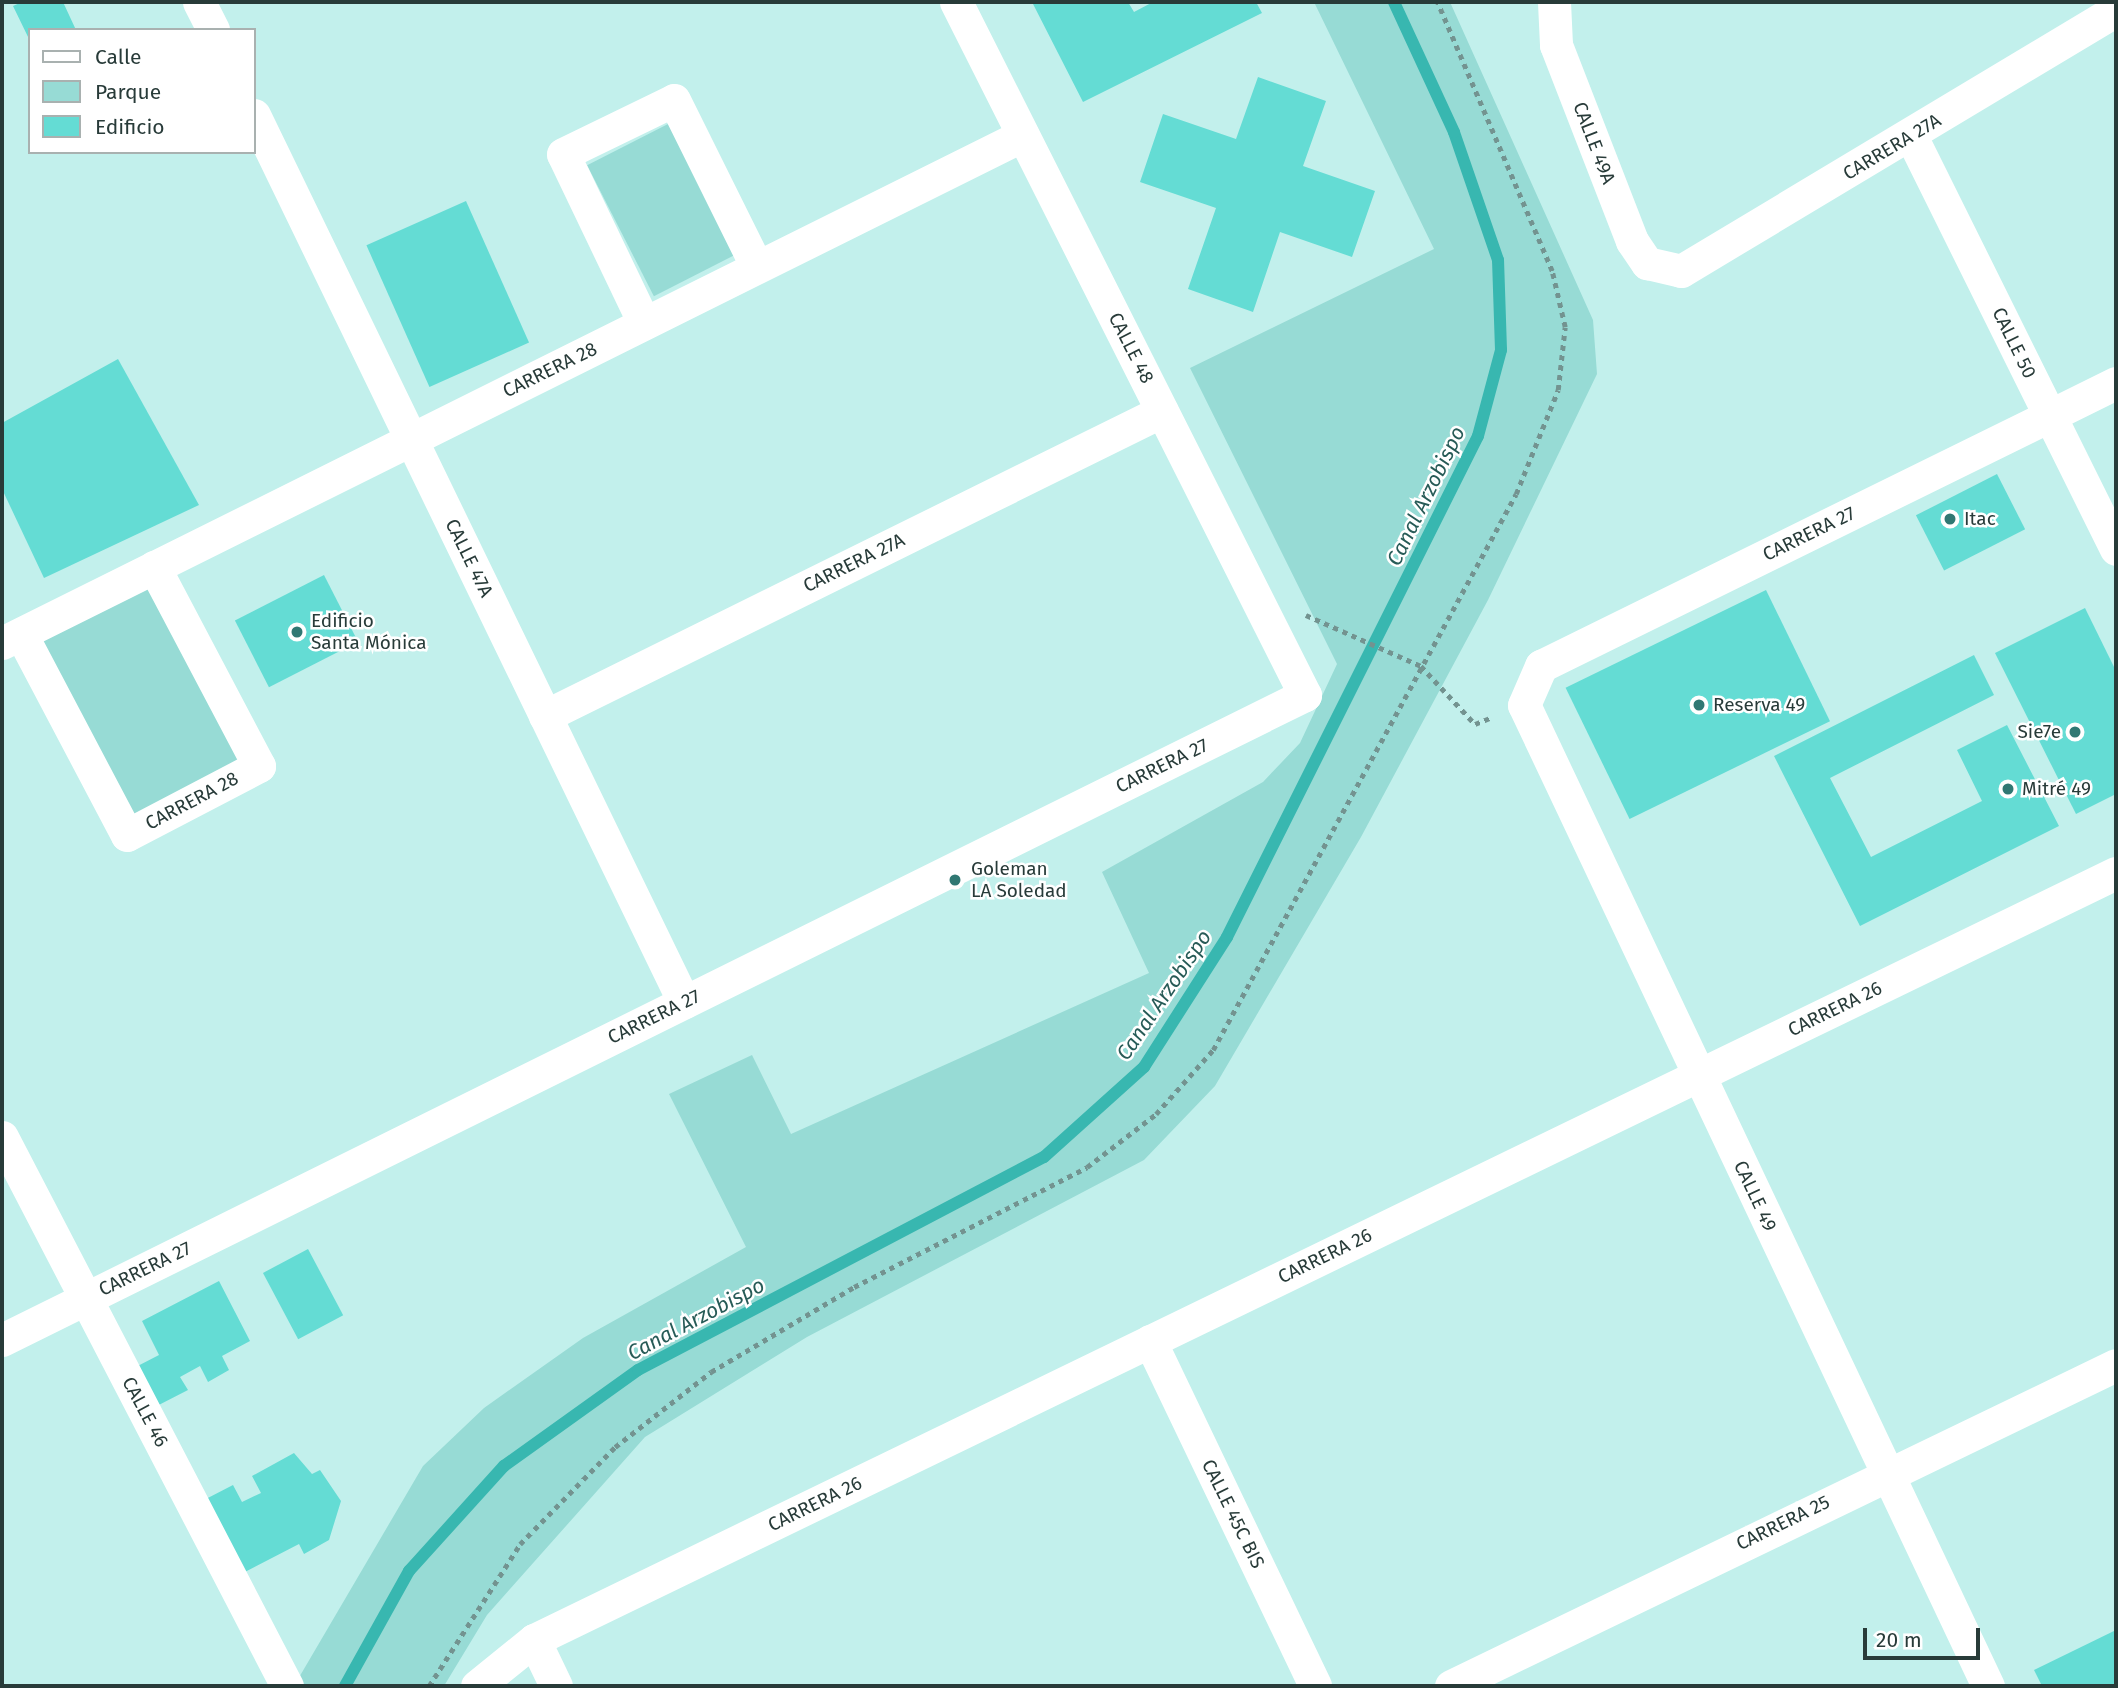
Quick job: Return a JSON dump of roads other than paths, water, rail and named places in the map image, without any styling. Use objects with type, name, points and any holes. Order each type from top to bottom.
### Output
[{"type":"street","points":[[199,2],[212,28]]},
{"type":"street","name":"CALLE 48","points":[[957,2],[1305,695]]},
{"type":"street","name":"CALLE 49A","points":[[1554,2],[1556,45],[1632,241],[1647,262],[1663,270]]},
{"type":"street","name":"CARRERA 27A","points":[[1663,270],[1681,271],[1702,260],[2116,10]]},
{"type":"street","points":[[644,323],[563,155],[674,100],[757,267]]},
{"type":"street","name":"CALLE 47A","points":[[256,119],[684,1002]]},
{"type":"street","name":"CARRERA 28","points":[[155,568],[259,766],[127,835],[11,638],[1023,135]]},
{"type":"street","name":"CALLE 50","points":[[1911,136],[2116,549]]},
{"type":"street","name":"CARRERA 27","points":[[1524,705],[1541,666],[2116,383]]},
{"type":"street","name":"CARRERA 27A","points":[[545,716],[1162,411]]},
{"type":"street","name":"CARRERA 27","points":[[2,1340],[1305,695]]},
{"type":"street","name":"CALLE 49","points":[[1524,705],[1988,1686]]},
{"type":"street","name":"CARRERA 26","points":[[477,1686],[534,1640],[2116,873]]},
{"type":"street","name":"CALLE 46","points":[[2,1137],[287,1686]]},
{"type":"street","name":"CALLE 45C BIS","points":[[1150,1341],[1315,1686]]},
{"type":"street","name":"CARRERA 25","points":[[1451,1686],[1886,1473],[2116,1365]]},
{"type":"street","points":[[534,1640],[556,1686]]},
{"type":"waterway","name":"Canal Arzobispo","points":[[345,1686],[409,1571],[504,1466],[638,1370],[1044,1157],[1144,1067],[1227,937],[1478,436],[1501,350],[1498,260],[1454,132],[1394,2]]},
{"type":"place","name":"Itac","points":[[1950,519]]},
{"type":"place","name":"Edificio Santa Mónica","points":[[297,632]]},
{"type":"place","name":"Reserva 49","points":[[1699,705]]},
{"type":"place","name":"Sie7e","points":[[2075,732]]},
{"type":"place","name":"Mitré 49","points":[[2008,789]]},
{"type":"place","name":"Goleman LA Soledad","points":[[955,880]]}]
